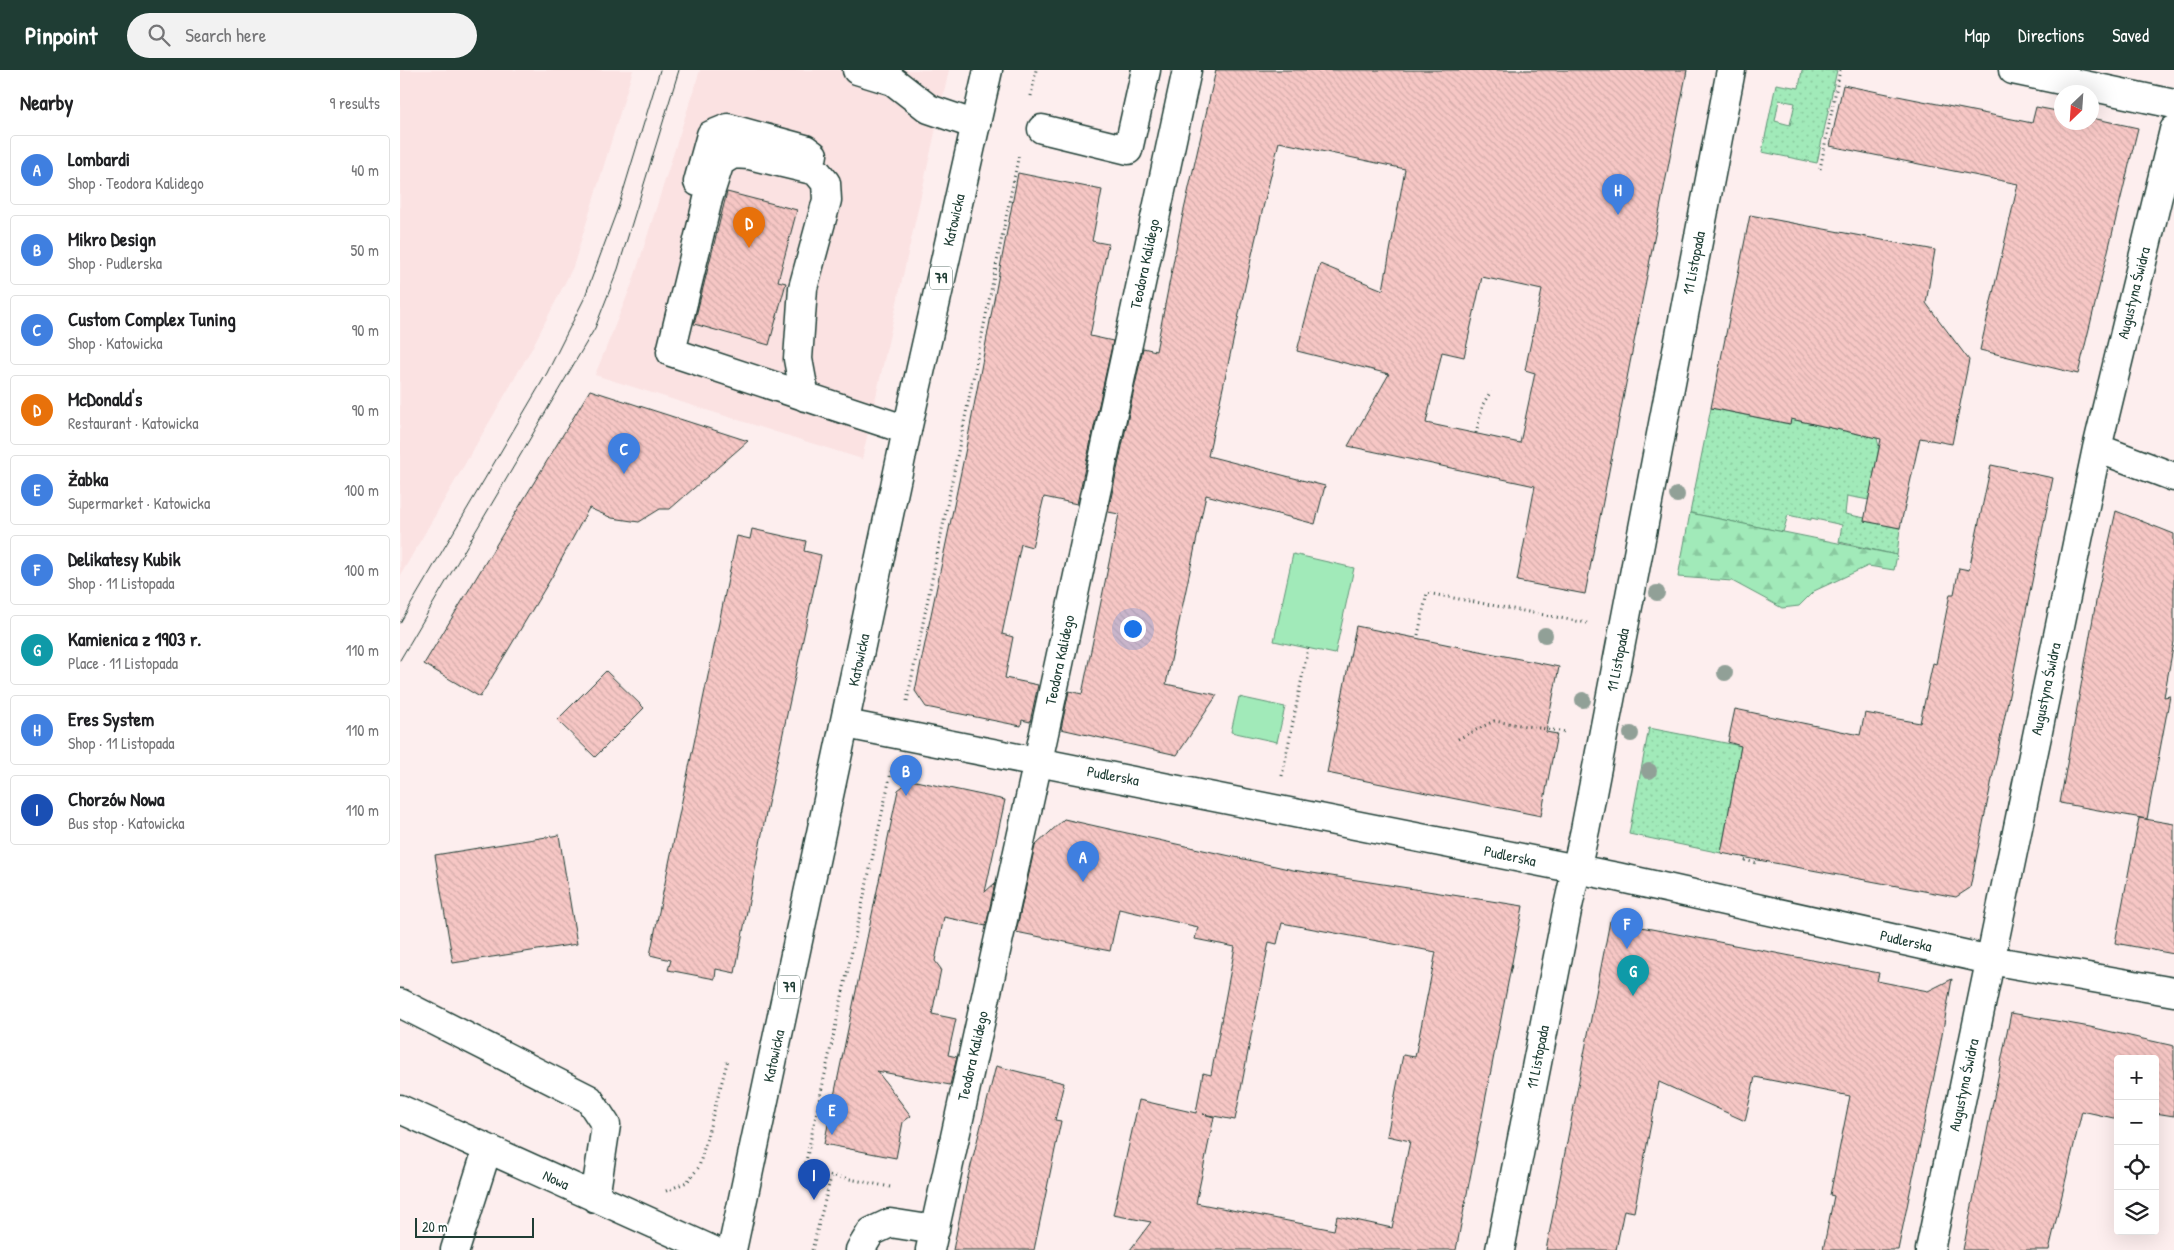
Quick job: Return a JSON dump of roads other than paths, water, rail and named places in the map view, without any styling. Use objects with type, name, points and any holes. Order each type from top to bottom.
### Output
[{"type":"street","points":[[857,70],[893,81],[929,110],[976,125]]},
{"type":"street","name":"Katowicka","points":[[732,1250],[846,724],[907,430],[988,70]]},
{"type":"street","points":[[1042,129],[1128,150],[1146,70]]},
{"type":"street","name":"Teodora Kalidego","points":[[932,1240],[1038,762],[1187,70]]},
{"type":"street","name":"11 Listopada","points":[[1500,1250],[1576,870],[1731,70]]},
{"type":"street","points":[[2013,70],[2174,104]]},
{"type":"street","points":[[805,397],[798,359],[803,288],[827,200],[828,165],[805,150],[728,128],[711,135],[661,317],[671,352],[805,397],[907,430]]},
{"type":"street","name":"Augustyna Świdra","points":[[1930,1250],[2097,448],[2174,130]]},
{"type":"street","points":[[2097,448],[2174,477]]},
{"type":"street","name":"Pudlerska","points":[[846,724],[1576,870],[1990,960],[2174,992]]},
{"type":"street","points":[[400,1003],[589,1099],[606,1125],[595,1198]]},
{"type":"street","name":"Nowa","points":[[400,1109],[487,1150],[712,1250]]},
{"type":"street","points":[[455,1250],[487,1150]]},
{"type":"street","points":[[860,1250],[871,1232],[890,1223],[932,1240]]},
{"type":"tram line","points":[[400,623],[547,373],[584,299],[619,205],[660,70]]},
{"type":"tram line","points":[[400,660],[595,328],[618,269],[679,70]]},
{"type":"place","name":"Eres System","points":[[1618,215]]},
{"type":"place","name":"McDonald's","points":[[749,248]]},
{"type":"place","name":"Custom Complex Tuning","points":[[624,474]]},
{"type":"place","name":"Mikro Design","points":[[906,796]]},
{"type":"place","name":"Lombardi","points":[[1083,882]]},
{"type":"place","name":"Delikatesy Kubik","points":[[1627,949]]},
{"type":"place","name":"Kamienica z 1903 r.","points":[[1633,996]]},
{"type":"place","name":"Żabka","points":[[832,1135]]},
{"type":"place","name":"Chorzów Nowa","points":[[814,1200]]}]
